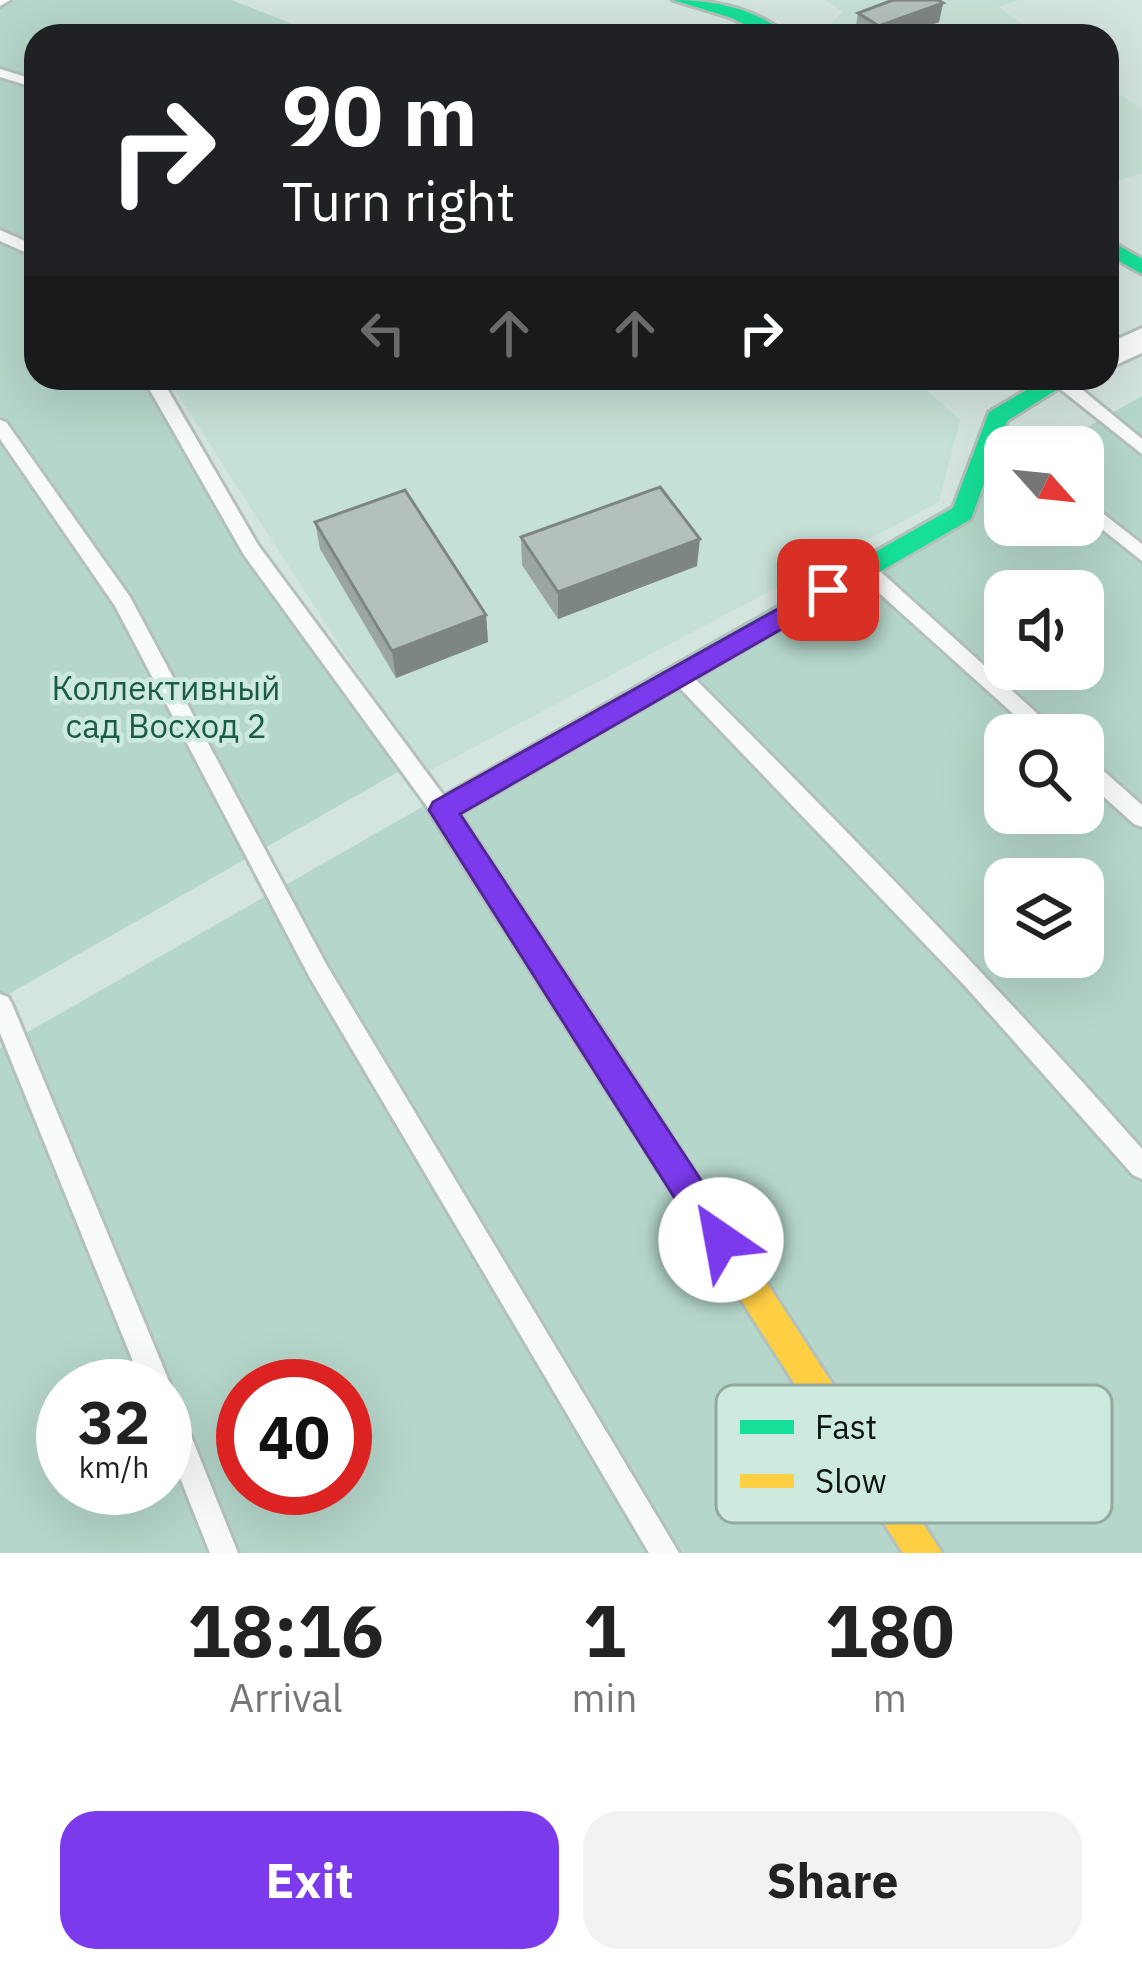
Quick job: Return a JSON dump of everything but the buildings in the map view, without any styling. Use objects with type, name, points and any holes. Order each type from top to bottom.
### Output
[{"type":"street","points":[[682,0],[738,14],[757,24]]},
{"type":"street","points":[[997,426],[997,417],[1043,390]]},
{"type":"street","points":[[815,1385],[442,810],[963,513],[984,472]]},
{"type":"street","points":[[905,1523],[924,1553]]},
{"type":"lane","points":[[159,390],[251,550],[442,810]]},
{"type":"lane","points":[[1075,390],[1142,448]]},
{"type":"lane","points":[[0,425],[123,602],[318,971],[665,1553]]},
{"type":"lane","points":[[1104,522],[1142,554]]},
{"type":"lane","points":[[865,569],[1027,714]]},
{"type":"lane","points":[[679,675],[871,868],[1058,1068],[1142,1167]]},
{"type":"lane","points":[[1104,784],[1142,818]]},
{"type":"lane","points":[[0,1004],[146,1359]]},
{"type":"lane","points":[[192,1473],[224,1553]]},
{"type":"shaded area","points":[[826,0],[1018,0],[998,7],[1022,24],[831,23],[843,12]]},
{"type":"shaded area","points":[[1119,94],[1142,110],[1142,173],[1119,180]]},
{"type":"shaded area","points":[[175,390],[927,390],[960,420],[939,502],[423,774]]},
{"type":"green space","name":"Коллективный сад Восход 2","points":[[0,0],[231,0],[293,24],[24,24],[24,390],[161,390],[403,769],[0,999]]},
{"type":"green space","points":[[1142,396],[1142,1553],[0,1553],[0,1048],[984,486],[984,546],[1104,546],[1104,426],[1089,426]]},
{"type":"traffic: fast","points":[[682,0],[738,14],[757,24]]},
{"type":"traffic: fast","points":[[1119,253],[1142,268]]},
{"type":"traffic: fast","points":[[588,1034],[443,810],[963,513],[997,417],[1043,390]]},
{"type":"traffic: slow","points":[[588,1034],[815,1385]]},
{"type":"traffic: slow","points":[[905,1523],[924,1553]]},
{"type":"route","points":[[721,1240],[442,810],[828,590]]}]
